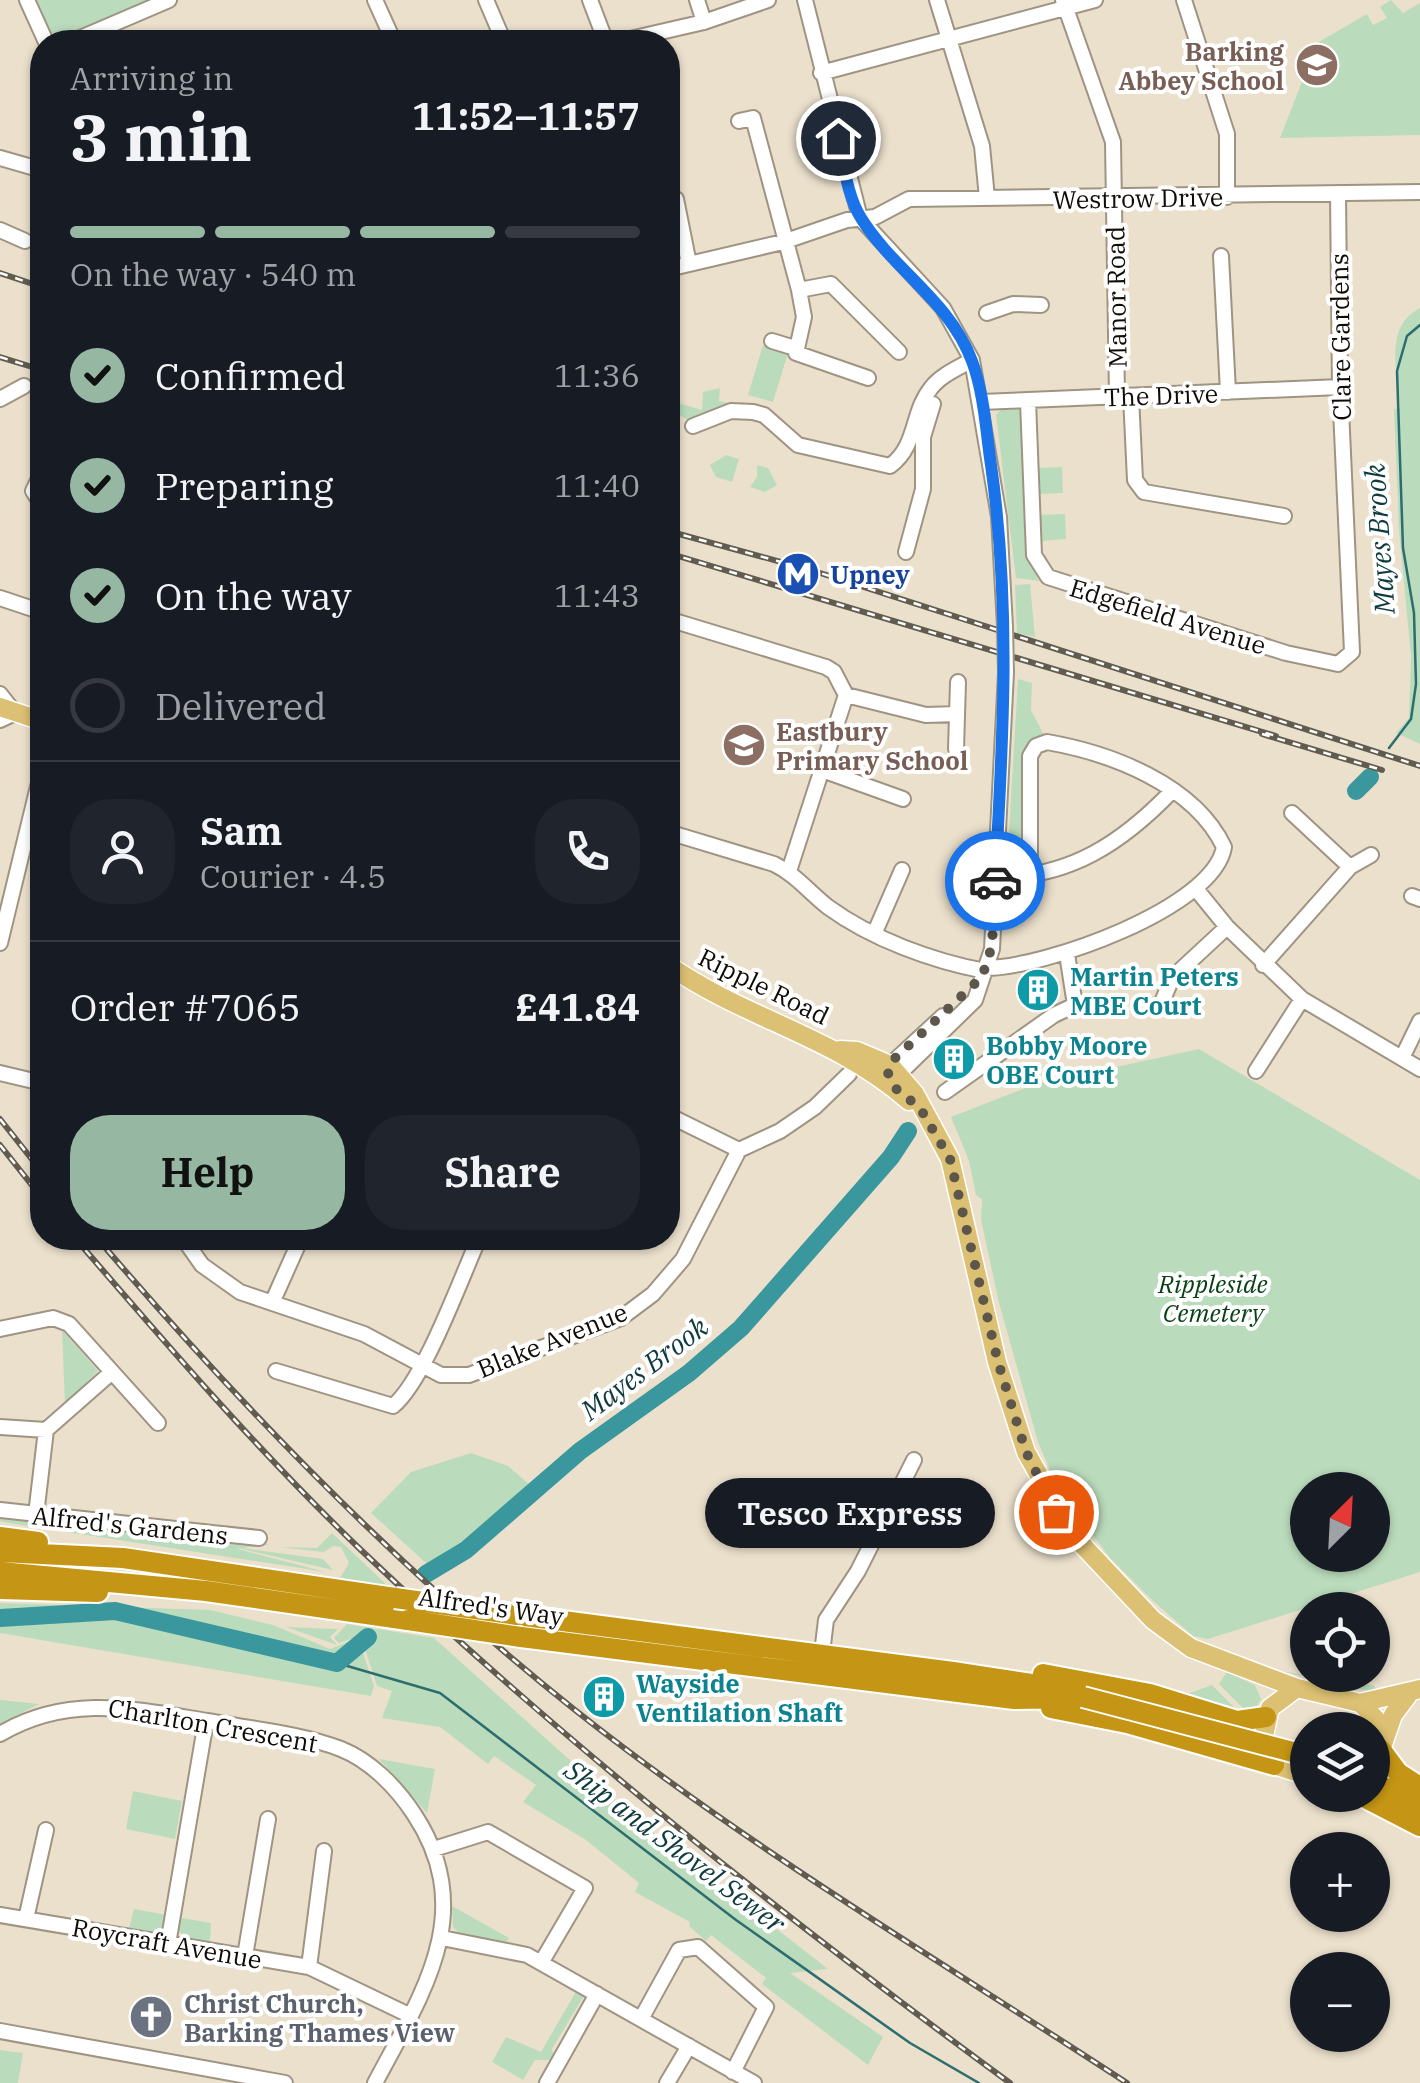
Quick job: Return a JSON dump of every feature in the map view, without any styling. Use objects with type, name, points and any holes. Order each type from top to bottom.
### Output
[{"type":"highway","points":[[0,1538],[66,1545],[123,1558]]},
{"type":"highway","name":"Alfred's Way","points":[[0,1552],[123,1558],[888,1664]]},
{"type":"highway","name":"Alfred's Way","points":[[0,1572],[128,1582],[975,1694]]},
{"type":"highway","points":[[0,1589],[104,1592],[128,1582]]},
{"type":"highway","points":[[888,1664],[926,1660],[1029,1671],[1114,1685],[1236,1721],[1268,1713]]},
{"type":"highway","points":[[888,1664],[1052,1687],[1290,1751]]},
{"type":"highway","points":[[975,1694],[1050,1702],[1083,1697]]},
{"type":"highway","points":[[975,1694],[1127,1723],[1274,1765]]},
{"type":"highway","points":[[1390,1758],[1398,1773],[1420,1788]]},
{"type":"highway","points":[[1390,1788],[1420,1806]]},
{"type":"highway","points":[[1390,1810],[1420,1826]]},
{"type":"main road","points":[[5,713],[30,718]]},
{"type":"main road","name":"Ripple Road","points":[[680,972],[720,997],[890,1075],[920,1108],[950,1159],[998,1362],[1026,1452],[1050,1502],[1095,1561],[1166,1631],[1191,1648],[1290,1686]]},
{"type":"main road","points":[[1254,1673],[1267,1692],[1268,1713],[1262,1744],[1274,1765],[1290,1770]]},
{"type":"main road","points":[[1268,1713],[1292,1692]]},
{"type":"main road","name":"Ripple Road","points":[[1314,1692],[1360,1703]]},
{"type":"main road","points":[[1360,1703],[1414,1692]]},
{"type":"main road","points":[[1390,1721],[1414,1692]]},
{"type":"main road","points":[[1360,1703],[1369,1712]]},
{"type":"street","points":[[27,0],[41,30]]},
{"type":"street","points":[[99,30],[170,0]]},
{"type":"street","points":[[375,0],[389,30]]},
{"type":"street","points":[[486,0],[499,30]]},
{"type":"street","points":[[590,0],[601,30]]},
{"type":"street","points":[[697,0],[704,22]]},
{"type":"street","points":[[805,0],[860,218],[943,308],[972,360],[998,517],[1006,673],[992,946],[984,972],[890,1075]]},
{"type":"street","points":[[938,0],[982,146],[987,198]]},
{"type":"street","points":[[822,73],[948,42],[1064,5],[1095,0]]},
{"type":"street","points":[[1184,0],[1227,134],[1227,197]]},
{"type":"street","points":[[669,30],[764,1]]},
{"type":"street","name":"Manor Road","points":[[1064,5],[1113,142],[1124,396],[1136,480],[1144,492],[1284,516]]},
{"type":"street","points":[[739,121],[753,118],[783,242],[799,290],[804,317],[795,348]]},
{"type":"street","points":[[0,158],[30,167]]},
{"type":"street","name":"Westrow Drive","points":[[680,266],[875,217],[909,199],[1420,192]]},
{"type":"street","name":"Clare Gardens","points":[[1338,193],[1340,387],[1352,652],[1348,660]]},
{"type":"street","points":[[680,219],[689,264]]},
{"type":"street","points":[[0,230],[25,242]]},
{"type":"street","points":[[1221,256],[1228,392]]},
{"type":"street","points":[[799,290],[831,284],[898,352]]},
{"type":"street","points":[[988,313],[1013,304],[1041,305]]},
{"type":"street","points":[[772,341],[795,348],[800,357],[868,378]]},
{"type":"street","points":[[693,426],[731,410],[753,412],[764,415],[798,445],[890,466],[910,446],[924,399],[934,384],[972,360]]},
{"type":"street","points":[[0,399],[24,386]]},
{"type":"street","name":"The Drive","points":[[981,402],[1340,387]]},
{"type":"street","name":"Edgefield Avenue","points":[[1028,401],[1034,555],[1048,577],[1286,653],[1338,664],[1348,660]]},
{"type":"street","points":[[906,552],[923,489],[923,437],[932,404]]},
{"type":"street","points":[[910,446],[922,460]]},
{"type":"street","points":[[0,598],[30,608]]},
{"type":"street","points":[[680,622],[826,667],[841,681],[846,695],[789,871]]},
{"type":"street","points":[[956,749],[958,682]]},
{"type":"street","points":[[0,694],[5,713]]},
{"type":"street","points":[[846,695],[926,715],[957,714]]},
{"type":"street","points":[[680,836],[789,871],[827,906],[875,932],[947,963],[984,972],[1067,954],[1142,922],[1196,889],[1219,861],[1224,847],[1172,790],[1143,770],[1062,744],[1036,746],[1030,756],[1030,878]]},
{"type":"street","points":[[822,770],[903,799]]},
{"type":"street","points":[[996,877],[1030,878],[1070,867],[1117,841],[1172,790]]},
{"type":"street","points":[[1292,814],[1350,867]]},
{"type":"street","points":[[0,943],[30,819]]},
{"type":"street","points":[[1263,965],[1350,867],[1371,855]]},
{"type":"street","points":[[875,932],[902,870]]},
{"type":"street","points":[[1196,889],[1263,965],[1302,998],[1420,1069]]},
{"type":"street","points":[[1160,1007],[1172,978],[1227,927]]},
{"type":"street","points":[[1067,954],[1074,1006]]},
{"type":"street","points":[[1256,1071],[1302,998]]},
{"type":"street","points":[[946,1092],[1054,1015],[1074,1006],[1113,1004]]},
{"type":"street","points":[[1402,1058],[1420,1021]]},
{"type":"street","points":[[0,1073],[30,1079]]},
{"type":"street","points":[[680,1121],[738,1150],[792,1124],[849,1074]]},
{"type":"street","name":"Blake Avenue","points":[[192,1250],[202,1264],[240,1292],[364,1334],[440,1375],[469,1375],[621,1318],[653,1294],[683,1259],[738,1150]]},
{"type":"street","points":[[272,1303],[296,1250]]},
{"type":"street","points":[[276,1372],[392,1406],[404,1397],[422,1364],[474,1250]]},
{"type":"street","points":[[0,1329],[61,1320],[158,1423]]},
{"type":"street","points":[[36,1515],[46,1430],[112,1372]]},
{"type":"street","points":[[0,1426],[46,1430]]},
{"type":"street","points":[[822,1653],[826,1620],[858,1571],[914,1460]]},
{"type":"street","name":"Alfred's Gardens","points":[[0,1510],[260,1538]]},
{"type":"street","name":"Charlton Crescent","points":[[0,1734],[23,1720],[82,1705],[206,1721],[311,1739],[354,1754],[397,1792],[434,1849],[443,1894],[442,1938],[434,1969],[375,2083]]},
{"type":"street","points":[[168,1944],[206,1721]]},
{"type":"street","points":[[245,1956],[268,1819]]},
{"type":"street","points":[[26,1919],[46,1830]]},
{"type":"street","points":[[434,1849],[488,1832],[590,1890],[541,1962]]},
{"type":"street","points":[[309,1967],[324,1851]]},
{"type":"street","name":"Roycraft Avenue","points":[[0,1915],[309,1967],[410,2016]]},
{"type":"street","points":[[442,1938],[510,1949],[541,1962],[754,2083]]},
{"type":"street","points":[[640,2019],[680,1950],[698,1947],[766,2008],[734,2072]]},
{"type":"street","points":[[546,2083],[597,1994]]},
{"type":"street","points":[[0,2031],[229,2077],[285,2083]]},
{"type":"street","points":[[667,2083],[688,2046]]},
{"type":"green space","points":[[37,0],[149,0],[79,30],[49,30]]},
{"type":"green space","points":[[1391,0],[1403,13],[1420,3],[1420,135],[1280,138],[1317,43],[1367,14],[1373,25],[1387,18],[1380,7]]},
{"type":"green space","points":[[1420,308],[1420,744],[1396,733],[1409,718],[1411,657],[1399,530],[1394,409],[1400,408],[1397,338],[1408,316]]},
{"type":"green space","points":[[763,345],[788,353],[773,402],[748,395]]},
{"type":"green space","points":[[720,388],[719,401],[729,403],[691,421],[680,416],[680,404],[702,410],[703,392]]},
{"type":"green space","points":[[1018,409],[1024,415],[1030,564],[1039,581],[1016,578],[996,415],[1001,410]]},
{"type":"green space","points":[[726,455],[739,459],[732,482],[716,477],[710,465]]},
{"type":"green space","points":[[757,465],[768,468],[777,485],[765,492],[750,487],[757,477]]},
{"type":"green space","points":[[1062,467],[1063,493],[1039,494],[1038,468]]},
{"type":"green space","points":[[1065,514],[1066,539],[1042,541],[1040,515]]},
{"type":"green space","points":[[1030,584],[1035,637],[1017,633],[1015,585]]},
{"type":"green space","points":[[1018,679],[1032,683],[1031,710],[1045,737],[1035,741],[1023,859],[1021,868],[1012,871],[1007,867]]},
{"type":"green space","name":"Rippleside Cemetery","points":[[1199,1049],[1420,1180],[1420,1572],[1357,1592],[1290,1592],[1290,1613],[1208,1639],[1193,1636],[1152,1600],[1110,1558],[1057,1487],[1038,1442],[999,1303],[981,1220],[982,1199],[976,1195],[969,1161],[951,1117],[1033,1085]]},
{"type":"green space","points":[[62,1330],[98,1371],[65,1404]]},
{"type":"green space","points":[[471,1453],[508,1466],[530,1485],[459,1548],[426,1563],[371,1513],[411,1472]]},
{"type":"green space","points":[[0,1514],[171,1534],[217,1549],[218,1540],[271,1544],[238,1549],[326,1572],[9,1523],[0,1521]]},
{"type":"green space","points":[[332,1533],[387,1585],[340,1578],[349,1563],[341,1547],[333,1546],[324,1552],[279,1547],[317,1548]]},
{"type":"green space","points":[[242,1549],[323,1559],[333,1570]]},
{"type":"green space","points":[[0,1603],[210,1610],[273,1625],[330,1649],[358,1638],[374,1686],[371,1696],[0,1633]]},
{"type":"green space","points":[[347,1624],[434,1638],[631,1815],[828,1969],[790,1973],[883,2037],[868,2065],[762,1984],[766,1978],[711,1935],[706,1941],[689,1926],[690,1922],[635,1892],[639,1883],[586,1840],[523,1802],[536,1785],[494,1756],[488,1764],[440,1727],[382,1718],[392,1691],[377,1686],[361,1637],[368,1638],[365,1634],[339,1643],[334,1638]]},
{"type":"green space","points":[[286,1627],[338,1629],[330,1637],[337,1645]]},
{"type":"green space","points":[[1227,1672],[1255,1685],[1261,1699],[1254,1711],[1248,1713],[1219,1684]]},
{"type":"green space","points":[[1212,1685],[1240,1713],[1184,1695]]},
{"type":"green space","points":[[0,1700],[39,1704],[0,1724]]},
{"type":"green space","points":[[379,1759],[435,1769],[427,1813]]},
{"type":"green space","points":[[133,1791],[182,1801],[175,1839],[126,1829]]},
{"type":"green space","points":[[452,1906],[509,1938],[507,1942],[460,1934],[453,1927]]},
{"type":"green space","points":[[134,1909],[167,1915],[165,1925],[154,1933],[129,1929]]},
{"type":"green space","points":[[182,1918],[211,1923],[210,1942],[183,1937],[178,1928]]},
{"type":"green space","points":[[577,1990],[585,1994],[552,2049],[555,2060],[535,2060],[523,2080],[492,2062],[506,2037],[541,2052]]},
{"type":"green space","points":[[0,2050],[23,2053],[18,2083],[0,2083]]},
{"type":"waterway","name":"Mayes Brook","points":[[1389,748],[1411,719],[1416,684],[1414,613],[1403,548],[1397,371],[1407,336],[1420,325]]},
{"type":"waterway","name":"Mayes Brook","points":[[1356,791],[1370,777]]},
{"type":"waterway","name":"Mayes Brook","points":[[426,1574],[466,1550],[580,1451],[689,1373],[741,1328],[891,1157],[908,1131]]},
{"type":"waterway","name":"Mayes Brook","points":[[0,1618],[115,1611],[337,1663],[368,1637]]},
{"type":"waterway","name":"Ship and Shovel Sewer","points":[[337,1663],[440,1693],[736,1920],[910,2043],[979,2083]]},
{"type":"railway","points":[[0,273],[30,283]]},
{"type":"railway","points":[[0,357],[30,366]]},
{"type":"railway","points":[[680,534],[814,571],[1420,766]]},
{"type":"railway","points":[[680,557],[1276,736]]},
{"type":"railway","points":[[1262,734],[1382,770]]},
{"type":"railway","points":[[0,1119],[30,1157]]},
{"type":"railway","points":[[0,1145],[30,1183]]},
{"type":"railway","points":[[85,1250],[286,1475],[438,1622],[677,1827],[1010,2083]]},
{"type":"railway","points":[[107,1250],[208,1364],[324,1485],[446,1601],[575,1710],[777,1857],[1127,2083]]},
{"type":"way so far","points":[[995,881],[992,946],[982,977],[950,1011],[892,1061],[888,1073],[895,1088],[920,1108],[950,1159],[998,1362],[1026,1452],[1056,1512]]},
{"type":"place","name":"Barking Abbey School","points":[[1317,65]]},
{"type":"place","name":"Upney","points":[[798,574]]},
{"type":"place","name":"Eastbury Primary School","points":[[744,745]]},
{"type":"place","name":"Martin Peters MBE Court","points":[[1038,990]]},
{"type":"place","name":"Bobby Moore OBE Court","points":[[954,1059]]},
{"type":"place","name":"Tesco Express","points":[[1056,1512]]},
{"type":"place","name":"Wayside Ventilation Shaft","points":[[604,1697]]},
{"type":"place","name":"Christ Church, Barking Thames View","points":[[151,2017]]},
{"type":"route","points":[[838,138],[860,218],[943,308],[972,360],[978,383],[998,517],[1004,596],[1006,673],[995,881]]}]
